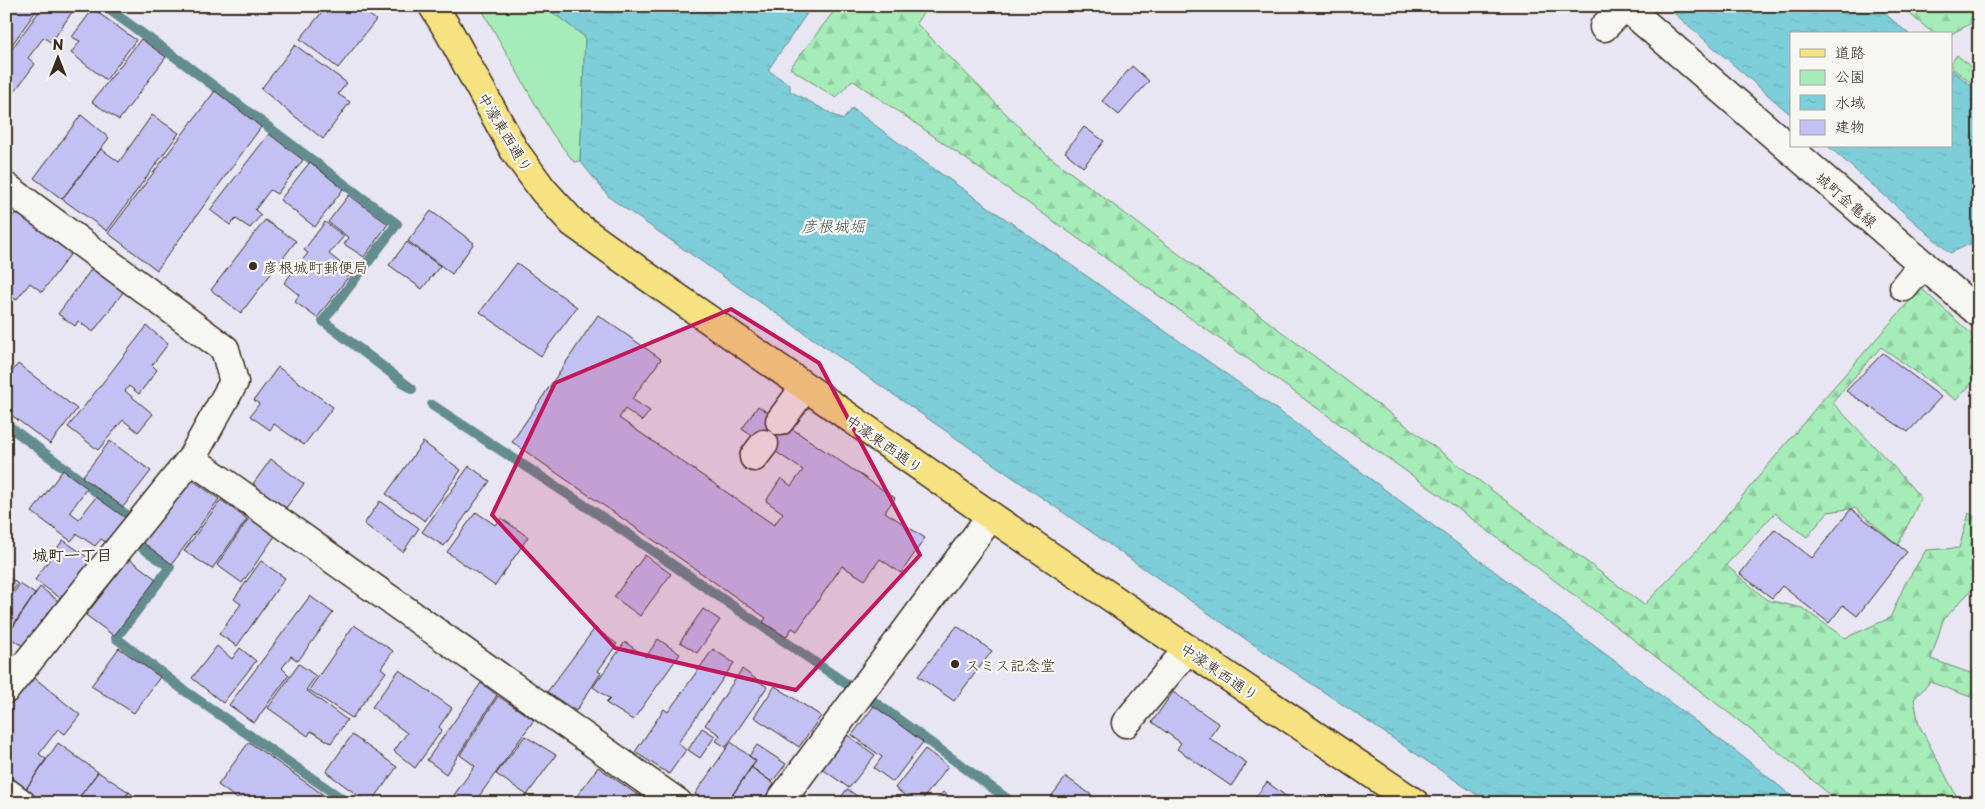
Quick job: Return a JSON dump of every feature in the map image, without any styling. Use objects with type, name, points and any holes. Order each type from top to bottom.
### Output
[{"type":"main road","name":"中濠東西通り","points":[[433,6],[514,150],[543,190],[573,223],[991,516],[1415,803]]},
{"type":"street","points":[[1604,27],[1625,6]]},
{"type":"street","name":"城町金亀線","points":[[1625,6],[1979,312]]},
{"type":"street","points":[[6,187],[225,349],[234,382],[191,460],[11,675]]},
{"type":"street","points":[[1904,287],[1923,264]]},
{"type":"street","points":[[780,421],[805,387]]},
{"type":"street","points":[[191,460],[313,537],[678,803]]},
{"type":"street","points":[[779,803],[991,516]]},
{"type":"street","points":[[1126,723],[1188,649]]},
{"type":"street","points":[[6,792],[21,803]]},
{"type":"highlighted area","points":[[731,309],[819,363],[920,555],[796,690],[615,648],[492,515],[555,383]]},
{"type":"green space","points":[[480,6],[544,6],[585,37],[580,161],[574,162],[551,132]]},
{"type":"green space","points":[[838,6],[928,6],[916,23],[1046,154],[1644,605],[1699,548],[1825,397],[1921,288],[1979,341],[1979,376],[1956,400],[1881,347],[1832,402],[1921,498],[1898,545],[1855,508],[1828,512],[1807,537],[1775,513],[1726,565],[1767,600],[1802,608],[1845,638],[1890,618],[1905,584],[1926,550],[1959,548],[1969,513],[1979,520],[1979,582],[1943,620],[1931,659],[1970,673],[1979,669],[1979,700],[1930,682],[1914,699],[1919,725],[1960,803],[1840,803],[1769,744],[1625,633],[1441,496],[918,125],[852,80],[836,98],[790,68]]},
{"type":"green space","points":[[1900,6],[1979,6],[1979,19],[1952,33],[1932,32]]},
{"type":"green space","points":[[1957,55],[1979,74],[1979,89],[1952,68],[1952,62]]},
{"type":"water","name":"彦根城堀","points":[[544,6],[812,6],[768,70],[790,85],[790,91],[843,120],[852,108],[923,161],[1293,421],[1746,759],[1800,803],[1489,803],[1260,649],[610,198],[580,161],[585,37]]},
{"type":"water","points":[[1666,6],[1876,6],[1907,32],[1790,32],[1790,114]]},
{"type":"water","points":[[1952,70],[1979,92],[1979,240],[1950,253],[1830,148],[1952,148]]},
{"type":"building","points":[[6,6],[36,6],[38,8],[6,53]]},
{"type":"building","points":[[43,6],[64,6],[72,12],[51,43],[44,37],[28,58],[35,64],[6,103],[6,57]]},
{"type":"building","points":[[198,6],[212,6],[207,14]]},
{"type":"building","points":[[327,6],[358,6],[376,20],[338,68],[300,39]]},
{"type":"building","points":[[93,9],[136,40],[106,80],[71,53],[80,41],[72,37]]},
{"type":"building","points":[[141,39],[166,57],[119,120],[92,102]]},
{"type":"building","points":[[295,45],[347,83],[338,94],[350,102],[323,139],[261,89]]},
{"type":"building","points":[[1132,66],[1149,81],[1119,115],[1102,101]]},
{"type":"building","points":[[215,91],[261,127],[157,270],[108,233]]},
{"type":"building","points":[[81,115],[109,138],[62,199],[34,178]]},
{"type":"building","points":[[152,115],[179,133],[107,231],[62,199],[101,149],[119,162]]},
{"type":"building","points":[[1084,127],[1104,141],[1083,167],[1065,152]]},
{"type":"building","points":[[269,134],[303,160],[277,194],[270,190],[255,210],[261,215],[250,228],[236,219],[230,225],[210,210]]},
{"type":"building","points":[[310,162],[343,189],[315,227],[280,200]]},
{"type":"building","points":[[349,195],[388,224],[364,257],[344,244],[349,238],[328,222]]},
{"type":"building","points":[[431,211],[474,243],[452,274],[408,241]]},
{"type":"building","points":[[16,212],[72,252],[42,292],[30,283],[16,300],[6,293],[6,225]]},
{"type":"building","name":"彦根城町郵便局","points":[[265,220],[296,241],[241,313],[211,290]]},
{"type":"building","points":[[325,222],[344,236],[329,254],[352,272],[317,318],[295,302],[299,295],[284,283],[308,253],[304,250]]},
{"type":"building","points":[[407,242],[440,266],[422,289],[389,265]]},
{"type":"building","points":[[517,263],[577,307],[541,356],[480,312]]},
{"type":"building","points":[[93,267],[124,291],[93,332],[78,321],[75,326],[58,314]]},
{"type":"building","points":[[598,315],[661,359],[632,399],[650,411],[642,421],[625,409],[619,418],[774,525],[783,513],[766,501],[781,478],[791,486],[803,470],[742,429],[758,406],[895,498],[885,512],[925,538],[901,573],[880,559],[865,580],[842,566],[797,631],[792,628],[786,637],[763,622],[766,618],[512,442]]},
{"type":"building","points":[[147,326],[168,344],[152,365],[157,370],[139,394],[129,386],[125,391],[153,414],[138,432],[123,420],[98,450],[68,427]]},
{"type":"building","points":[[1883,353],[1941,397],[1908,432],[1846,391]]},
{"type":"building","points":[[18,364],[77,409],[50,444],[6,411],[6,379]]},
{"type":"building","points":[[278,367],[333,407],[304,445],[274,424],[270,430],[250,416],[259,404],[254,400]]},
{"type":"building","points":[[110,441],[151,471],[123,507],[82,477]]},
{"type":"building","points":[[423,442],[461,470],[425,521],[386,494]]},
{"type":"building","points":[[271,459],[304,484],[285,509],[253,484]]},
{"type":"building","points":[[469,466],[490,481],[444,546],[422,532]]},
{"type":"building","points":[[63,470],[87,488],[70,512],[79,519],[96,497],[127,519],[109,544],[101,539],[95,546],[77,534],[71,541],[32,512]]},
{"type":"building","points":[[188,477],[219,499],[172,564],[141,541]]},
{"type":"building","points":[[221,500],[247,519],[212,569],[184,551]]},
{"type":"building","points":[[380,501],[419,528],[403,552],[364,524]]},
{"type":"building","points":[[1851,509],[1907,552],[1857,616],[1843,605],[1829,623],[1782,586],[1772,598],[1740,574],[1775,529],[1812,558]]},
{"type":"building","points":[[476,512],[495,525],[501,518],[528,537],[495,586],[447,552]]},
{"type":"building","points":[[249,518],[275,536],[242,583],[217,565]]},
{"type":"building","points":[[63,540],[93,561],[63,600],[35,580]]},
{"type":"building","points":[[645,555],[671,574],[640,616],[614,597]]},
{"type":"building","points":[[129,559],[156,579],[114,636],[86,615]]},
{"type":"building","points":[[261,561],[285,578],[237,646],[219,634],[241,604],[234,599]]},
{"type":"building","points":[[6,575],[18,584],[6,599]]},
{"type":"building","points":[[20,584],[35,594],[9,631],[6,629],[6,603]]},
{"type":"building","points":[[40,587],[61,603],[28,649],[7,636]]},
{"type":"building","points":[[310,596],[333,613],[298,661],[291,656],[282,668],[289,675],[254,723],[229,705]]},
{"type":"building","points":[[703,609],[720,620],[697,653],[680,642]]},
{"type":"building","points":[[354,625],[393,651],[381,668],[386,672],[352,718],[309,690]]},
{"type":"building","name":"スミス記念堂","points":[[957,626],[992,651],[954,701],[918,676]]},
{"type":"building","points":[[595,628],[617,644],[598,671],[601,673],[576,711],[547,692]]},
{"type":"building","points":[[658,639],[680,654],[633,720],[606,703],[610,699],[593,687],[625,642],[646,657]]},
{"type":"building","points":[[217,646],[232,659],[240,648],[256,661],[223,703],[192,678]]},
{"type":"building","points":[[119,648],[160,677],[134,713],[91,686]]},
{"type":"building","points":[[713,649],[734,663],[678,743],[686,750],[669,774],[635,752],[664,709],[668,712]]},
{"type":"building","points":[[299,664],[316,676],[306,690],[347,720],[331,743],[311,731],[308,736],[268,708]]},
{"type":"building","points":[[742,669],[767,687],[726,747],[716,741],[720,735],[705,725]]},
{"type":"building","points":[[399,670],[452,708],[439,727],[442,730],[415,768],[394,751],[407,733],[372,707]]},
{"type":"building","points":[[31,675],[80,715],[65,734],[58,729],[39,754],[46,759],[24,792],[6,780],[6,707]]},
{"type":"building","points":[[481,683],[497,695],[446,774],[427,760]]},
{"type":"building","points":[[775,686],[821,716],[799,747],[754,717]]},
{"type":"building","points":[[1173,692],[1219,724],[1209,738],[1247,763],[1231,786],[1177,749],[1181,743],[1152,722]]},
{"type":"building","points":[[498,696],[534,720],[474,803],[465,803],[454,795],[475,766],[460,755]]},
{"type":"building","points":[[874,706],[923,742],[893,782],[874,768],[882,757],[852,735]]},
{"type":"building","points":[[702,728],[715,736],[700,758],[688,750]]},
{"type":"building","points":[[843,732],[875,755],[849,788],[818,766]]},
{"type":"building","points":[[352,735],[397,767],[371,803],[368,803],[326,772]]},
{"type":"building","points":[[525,736],[556,755],[527,795],[496,774]]},
{"type":"building","points":[[249,742],[325,796],[320,803],[243,803],[218,785]]},
{"type":"building","points":[[731,742],[756,761],[727,803],[708,803],[695,794]]},
{"type":"building","points":[[58,743],[98,772],[75,803],[40,803],[24,792]]},
{"type":"building","points":[[757,745],[786,764],[772,782],[751,767],[756,761],[749,756]]},
{"type":"building","points":[[925,749],[948,766],[920,803],[915,803],[895,788]]},
{"type":"building","points":[[598,767],[642,798],[639,803],[572,803]]},
{"type":"building","points":[[751,767],[777,786],[764,803],[727,803]]},
{"type":"building","points":[[98,772],[129,792],[121,803],[75,803]]},
{"type":"building","points":[[1066,777],[1097,799],[1094,803],[1047,802]]},
{"type":"building","points":[[1267,782],[1295,803],[1251,803]]},
{"type":"building","points":[[847,789],[867,803],[837,803]]},
{"type":"building","points":[[129,792],[143,803],[121,803]]},
{"type":"building","points":[[943,792],[957,803],[934,803]]},
{"type":"waterway","points":[[104,6],[182,62],[397,224],[323,321],[412,389]]},
{"type":"waterway","points":[[432,405],[625,532],[851,687]]},
{"type":"waterway","points":[[6,424],[128,516]]},
{"type":"waterway","points":[[138,545],[170,567],[116,638],[185,691],[348,803]]},
{"type":"waterway","points":[[869,698],[1013,803]]},
{"type":"place","name":"彦根城町郵便局","points":[[253,266]]},
{"type":"place","name":"スミス記念堂","points":[[955,664]]},
{"type":"district","name":"城町一丁目","points":[[72,554]]}]
